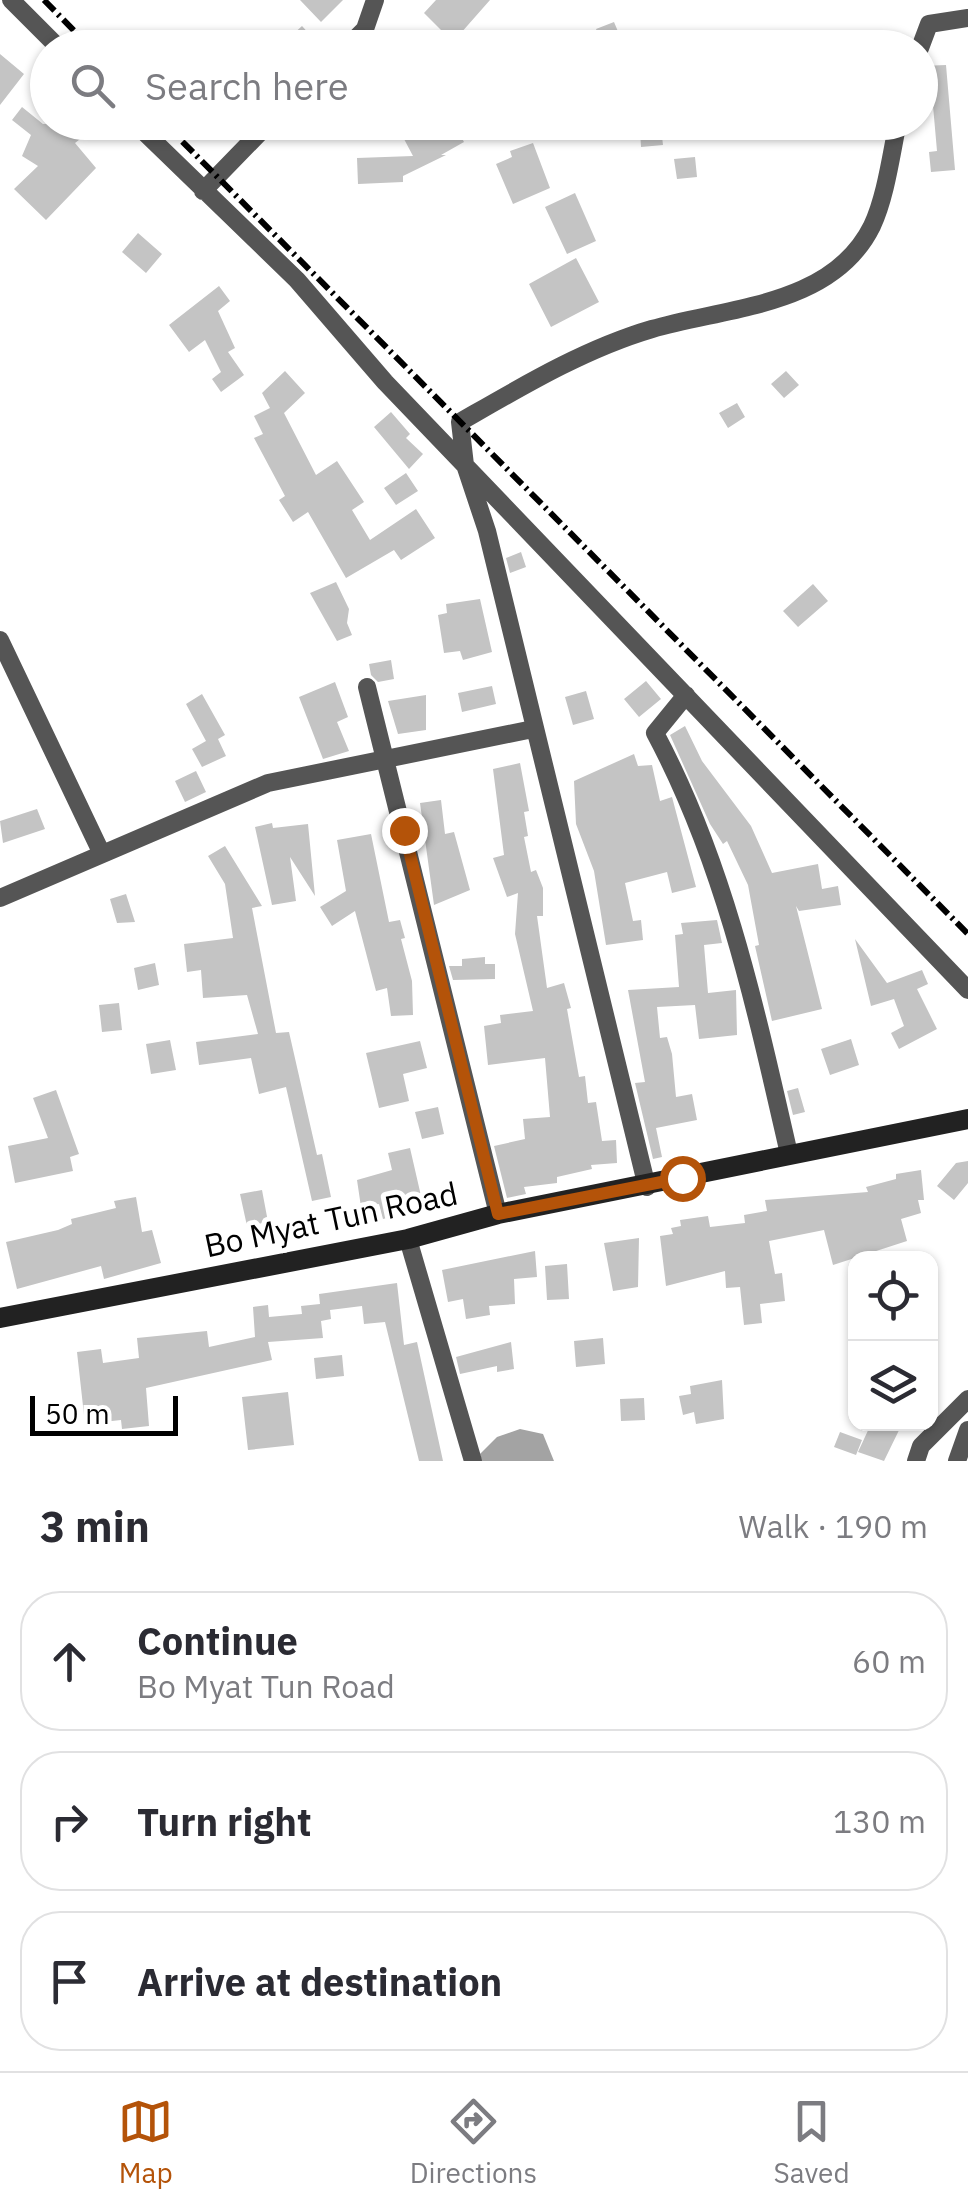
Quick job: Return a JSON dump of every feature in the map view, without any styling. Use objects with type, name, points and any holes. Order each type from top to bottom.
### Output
[{"type":"main road","name":"Bo Myat Tun Road","points":[[0,1318],[408,1238],[498,1214],[647,1187],[788,1154],[968,1119]]},
{"type":"street","points":[[12,0],[41,30]]},
{"type":"street","points":[[364,30],[375,0]]},
{"type":"street","points":[[927,30],[929,24],[968,18]]},
{"type":"street","points":[[152,140],[297,280],[465,465],[968,990]]},
{"type":"street","points":[[203,192],[253,140]]},
{"type":"street","points":[[647,1187],[487,530],[465,465],[460,422],[547,372],[650,330],[792,297],[843,261],[872,227],[894,140]]},
{"type":"street","points":[[0,640],[101,852]]},
{"type":"street","points":[[367,687],[498,1214]]},
{"type":"street","points":[[686,695],[655,733],[690,798],[747,972],[788,1154]]},
{"type":"street","points":[[0,898],[268,783],[533,729]]},
{"type":"street","points":[[408,1238],[473,1461]]},
{"type":"street","points":[[916,1461],[921,1446],[968,1398]]},
{"type":"street","points":[[956,1461],[968,1430]]},
{"type":"shaded area","points":[[520,1429],[543,1434],[554,1461],[482,1461],[480,1454],[497,1437]]},
{"type":"building","points":[[300,0],[343,0],[321,22]]},
{"type":"building","points":[[436,0],[490,0],[464,30],[441,30],[424,13]]},
{"type":"building","points":[[614,22],[617,30],[596,30]]},
{"type":"building","points":[[0,54],[24,74],[0,105]]},
{"type":"building","points":[[938,65],[946,65],[955,170],[931,172],[929,152],[937,151],[938,140]]},
{"type":"building","points":[[22,107],[30,113],[30,134],[12,120]]},
{"type":"building","points":[[30,137],[79,140],[75,143],[96,168],[46,220],[14,189],[38,166],[22,156]]},
{"type":"building","points":[[405,140],[464,142],[403,176],[403,182],[358,184],[357,158],[413,156]]},
{"type":"building","points":[[641,140],[662,140],[663,145],[641,147]]},
{"type":"building","points":[[533,143],[550,188],[513,204],[496,164],[512,157],[510,151]]},
{"type":"building","points":[[695,157],[697,177],[677,179],[674,159]]},
{"type":"building","points":[[575,193],[596,241],[567,254],[545,207]]},
{"type":"building","points":[[138,233],[162,254],[146,273],[122,252]]},
{"type":"building","points":[[576,258],[599,302],[551,327],[529,284]]},
{"type":"building","points":[[219,286],[230,301],[218,311],[235,348],[228,352],[244,375],[221,392],[212,379],[221,372],[205,340],[189,352],[169,325]]},
{"type":"building","points":[[285,371],[305,393],[284,413],[316,475],[337,461],[364,502],[352,510],[370,540],[416,509],[435,538],[401,560],[394,550],[346,578],[308,512],[293,522],[279,500],[285,496],[254,438],[263,434],[254,416],[270,408],[262,393]]},
{"type":"building","points":[[786,371],[799,385],[784,398],[771,384]]},
{"type":"building","points":[[737,403],[745,417],[728,428],[719,413]]},
{"type":"building","points":[[391,412],[410,434],[406,438],[423,454],[409,469],[374,427]]},
{"type":"building","points":[[406,473],[418,491],[396,505],[384,488]]},
{"type":"building","points":[[521,552],[526,567],[510,573],[506,558]]},
{"type":"building","points":[[336,582],[349,609],[347,623],[352,635],[337,641],[310,593]]},
{"type":"building","points":[[813,584],[828,601],[798,627],[783,611]]},
{"type":"building","points":[[480,599],[492,652],[463,660],[460,651],[444,653],[438,615],[447,613],[446,604]]},
{"type":"building","points":[[391,660],[394,679],[378,682],[371,675],[369,664]]},
{"type":"building","points":[[646,681],[661,699],[639,717],[624,699]]},
{"type":"building","points":[[335,682],[348,717],[337,722],[349,751],[323,759],[299,697]]},
{"type":"building","points":[[492,686],[496,704],[462,712],[458,693]]},
{"type":"building","points":[[586,691],[594,719],[573,725],[565,697]]},
{"type":"building","points":[[202,694],[225,735],[218,739],[226,756],[202,767],[192,749],[206,741],[186,704]]},
{"type":"building","points":[[426,695],[426,730],[398,734],[388,701]]},
{"type":"building","points":[[685,726],[702,761],[751,826],[772,873],[818,864],[822,889],[838,886],[841,905],[799,911],[796,906],[822,1009],[772,1021],[755,946],[759,945],[748,885],[727,841],[723,844],[710,824],[670,735]]},
{"type":"building","points":[[634,754],[638,766],[652,765],[660,801],[672,797],[696,887],[672,893],[667,872],[625,883],[633,921],[641,920],[643,940],[606,945],[594,871],[576,824],[574,781]]},
{"type":"building","points":[[520,763],[529,811],[524,812],[528,836],[524,837],[531,872],[536,870],[543,888],[543,916],[537,916],[547,988],[564,983],[579,1077],[585,1076],[588,1103],[596,1102],[602,1141],[616,1140],[617,1163],[591,1165],[592,1169],[557,1177],[557,1183],[524,1187],[526,1194],[507,1198],[494,1146],[525,1139],[523,1119],[550,1117],[545,1058],[488,1065],[484,1026],[501,1023],[500,1015],[533,1011],[515,934],[518,893],[507,897],[493,858],[504,855],[493,769]]},
{"type":"building","points":[[196,771],[206,792],[185,802],[175,781]]},
{"type":"building","points":[[441,800],[445,834],[454,832],[470,890],[434,905],[420,803]]},
{"type":"building","points":[[37,809],[45,829],[3,843],[0,821]]},
{"type":"building","points":[[272,823],[273,828],[308,824],[315,896],[290,857],[296,901],[272,905],[255,827]]},
{"type":"building","points":[[371,834],[389,922],[400,920],[405,938],[401,939],[412,981],[413,1015],[391,1016],[387,988],[376,991],[355,911],[332,926],[320,907],[346,891],[337,840]]},
{"type":"building","points":[[225,846],[262,906],[252,908],[276,1033],[289,1032],[317,1155],[322,1154],[331,1197],[312,1201],[286,1087],[259,1094],[251,1058],[199,1065],[196,1042],[258,1034],[247,995],[203,998],[201,970],[187,972],[184,944],[233,938],[225,884],[208,856]]},
{"type":"building","points":[[126,894],[135,922],[117,923],[110,899]]},
{"type":"building","points":[[717,920],[722,943],[704,945],[708,993],[736,990],[737,1035],[699,1039],[695,1005],[657,1007],[660,1038],[667,1037],[672,1054],[676,1097],[692,1094],[697,1120],[656,1128],[662,1157],[653,1159],[635,1083],[645,1082],[628,990],[679,987],[675,935],[683,934],[681,923]]},
{"type":"building","points":[[855,939],[887,983],[922,970],[928,984],[917,989],[937,1029],[899,1049],[891,1033],[904,1026],[894,999],[871,1006]]},
{"type":"building","points":[[485,957],[485,964],[495,964],[495,979],[453,980],[449,966],[462,966],[462,959]]},
{"type":"building","points":[[155,963],[159,985],[138,990],[134,968]]},
{"type":"building","points":[[119,1003],[122,1030],[102,1032],[99,1005]]},
{"type":"building","points":[[851,1039],[859,1065],[830,1075],[821,1049]]},
{"type":"building","points":[[170,1040],[176,1070],[151,1074],[146,1044]]},
{"type":"building","points":[[420,1041],[427,1068],[403,1074],[409,1101],[379,1108],[366,1053]]},
{"type":"building","points":[[798,1088],[805,1112],[793,1115],[787,1091]]},
{"type":"building","points":[[56,1090],[79,1154],[70,1157],[73,1171],[15,1183],[8,1146],[48,1138],[33,1098]]},
{"type":"building","points":[[438,1107],[444,1134],[422,1139],[415,1112]]},
{"type":"building","points":[[410,1148],[424,1209],[383,1219],[379,1204],[361,1207],[357,1180],[392,1170],[388,1153]]},
{"type":"building","points":[[968,1161],[968,1183],[954,1200],[937,1186],[956,1163]]},
{"type":"building","points":[[921,1170],[921,1213],[901,1219],[907,1241],[876,1251],[848,1251],[848,1260],[833,1265],[824,1230],[769,1241],[775,1274],[782,1273],[785,1301],[760,1304],[762,1323],[744,1325],[740,1287],[726,1288],[725,1271],[666,1286],[660,1236],[673,1234],[671,1228],[681,1226],[680,1220],[708,1216],[710,1227],[745,1223],[744,1215],[767,1211],[765,1200],[868,1192],[866,1187],[896,1179],[896,1174]]},
{"type":"building","points":[[262,1190],[268,1222],[247,1226],[240,1194]]},
{"type":"building","points":[[136,1197],[142,1232],[152,1230],[161,1263],[104,1279],[101,1266],[17,1289],[6,1242],[58,1230],[72,1224],[71,1219],[116,1208],[114,1201]]},
{"type":"building","points":[[639,1238],[638,1287],[613,1291],[604,1243]]},
{"type":"building","points":[[535,1251],[537,1277],[514,1279],[515,1304],[489,1306],[490,1315],[466,1319],[463,1299],[448,1302],[442,1270]]},
{"type":"building","points":[[567,1264],[569,1299],[547,1300],[545,1266]]},
{"type":"building","points":[[397,1283],[404,1345],[417,1342],[443,1461],[419,1461],[385,1322],[364,1324],[362,1306],[330,1310],[331,1319],[321,1321],[323,1338],[268,1342],[272,1360],[146,1388],[149,1426],[122,1429],[121,1420],[85,1424],[77,1352],[101,1349],[103,1363],[139,1358],[137,1338],[207,1331],[209,1347],[255,1337],[253,1307],[268,1305],[269,1317],[302,1314],[301,1306],[320,1304],[319,1294]]},
{"type":"building","points":[[603,1338],[605,1364],[576,1367],[574,1341]]},
{"type":"building","points":[[511,1342],[514,1369],[497,1372],[497,1366],[460,1374],[456,1357]]},
{"type":"building","points":[[342,1355],[344,1376],[316,1379],[314,1358]]},
{"type":"building","points":[[722,1380],[724,1419],[696,1424],[694,1412],[683,1415],[679,1396],[691,1394],[690,1386]]},
{"type":"building","points":[[288,1392],[294,1445],[248,1450],[242,1397]]},
{"type":"building","points":[[644,1398],[645,1420],[621,1421],[620,1399]]},
{"type":"building","points":[[868,1431],[899,1431],[884,1461],[858,1452]]},
{"type":"building","points":[[840,1432],[862,1440],[856,1455],[834,1447]]},
{"type":"railway","points":[[44,0],[73,30]]},
{"type":"railway","points":[[181,140],[968,934]]},
{"type":"route","points":[[404,830],[498,1214],[682,1178]]}]
